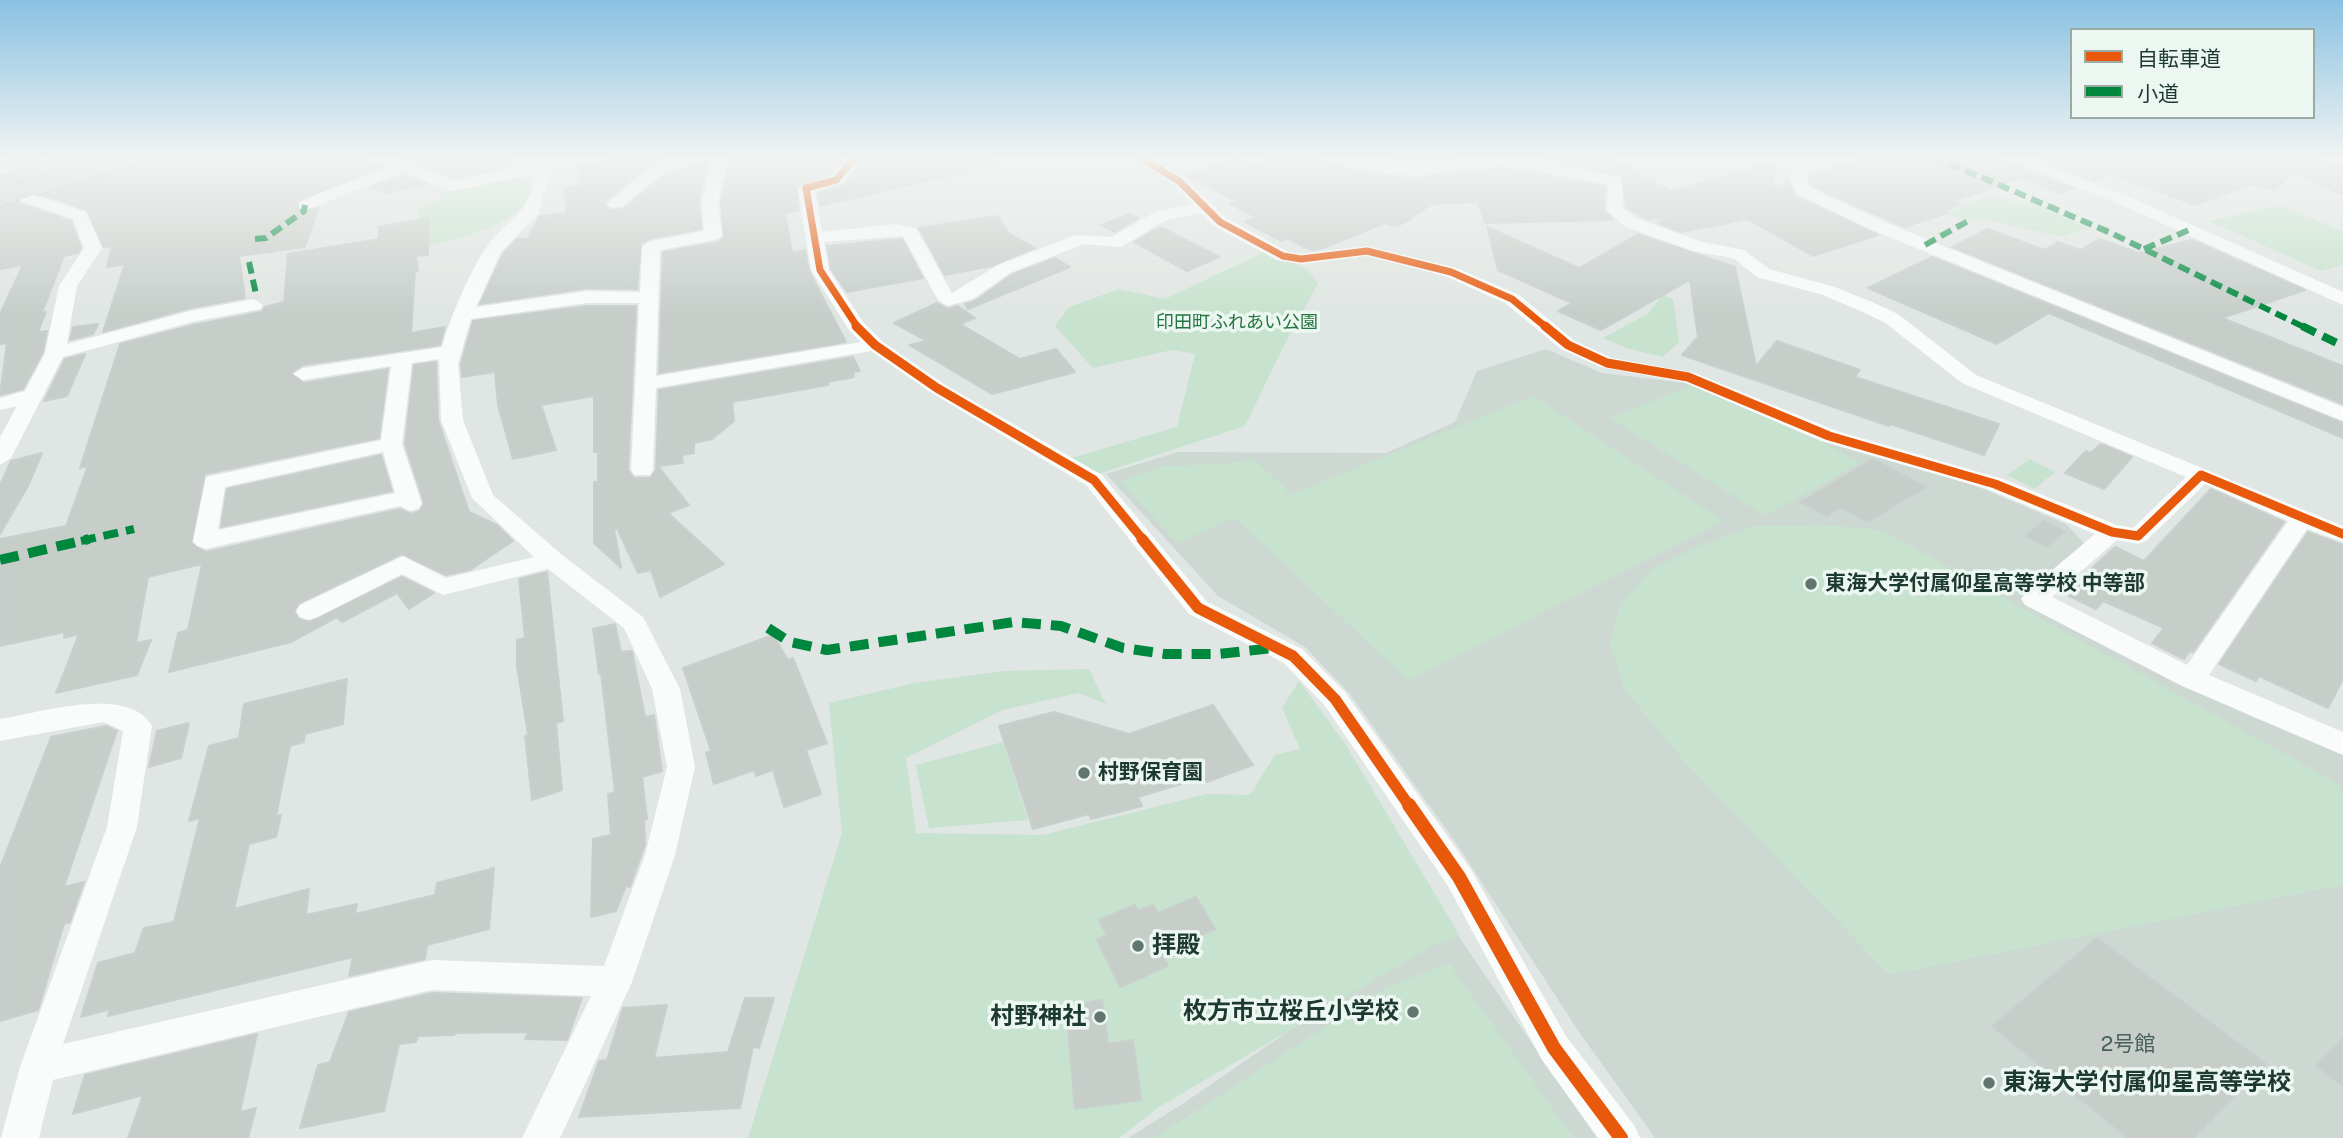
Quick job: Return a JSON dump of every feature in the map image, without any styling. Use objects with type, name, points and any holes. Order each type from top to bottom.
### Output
[{"type":"street","points":[[0,458],[55,353],[68,286],[93,248],[80,216],[55,209]]},
{"type":"street","points":[[532,209],[493,250],[463,314],[448,364],[452,420],[483,498],[552,560],[634,623],[666,689],[681,768],[660,855],[615,982],[541,1138]]},
{"type":"street","points":[[642,470],[651,246],[713,234],[711,209]]},
{"type":"street","points":[[809,209],[820,270],[856,326],[875,345],[937,388],[1094,480],[1198,608],[1293,656],[1335,699],[1459,877],[1554,1048],[1621,1138]]},
{"type":"street","points":[[813,238],[896,229],[910,232],[947,300],[966,295],[1004,269],[1082,239],[1115,243],[1161,216],[1194,209]]},
{"type":"street","points":[[1206,209],[1220,222],[1283,256],[1301,259],[1367,251],[1451,272],[1512,299],[1568,345],[1607,363],[1688,377],[1829,436],[1995,484],[2112,532],[2138,536],[2201,475]]},
{"type":"street","points":[[1615,209],[1630,222],[1698,247],[1738,254],[1763,273],[1829,290],[1865,306],[1891,318],[1969,379],[2201,475],[2241,488],[2301,520],[2343,534]]},
{"type":"street","points":[[1842,209],[2343,415]]},
{"type":"street","points":[[2143,209],[2343,299]]},
{"type":"street","points":[[463,314],[587,297],[647,298]]},
{"type":"street","points":[[55,353],[190,317],[254,305]]},
{"type":"street","points":[[646,384],[875,345]]},
{"type":"street","points":[[303,374],[401,361],[452,351]]},
{"type":"street","points":[[391,444],[214,482],[205,541],[409,501],[391,444],[401,361]]},
{"type":"street","points":[[0,404],[35,395]]},
{"type":"street","points":[[2192,679],[2301,520]]},
{"type":"street","points":[[2112,532],[2034,598],[2192,679],[2343,744]]},
{"type":"street","points":[[309,611],[403,564],[443,587],[552,560]]},
{"type":"street","points":[[0,730],[107,711],[138,726],[122,827],[38,1067],[20,1138]]},
{"type":"street","points":[[38,1067],[432,975],[615,982]]},
{"type":"shaded area","points":[[1546,349],[1602,373],[1692,384],[1969,483],[2066,524],[2084,543],[2023,599],[2248,715],[2343,755],[2343,1138],[1655,1138],[1581,1035],[1456,843],[1349,693],[1305,647],[1218,596],[1106,474],[1178,452],[1386,453],[1455,422],[1477,371]]},
{"type":"shaded area","name":"枚方市立桜丘小学校","points":[[1448,921],[1597,1138],[1128,1138],[1184,1103]]},
{"type":"green space","points":[[418,209],[519,209],[487,229],[425,248]]},
{"type":"green space","points":[[1954,209],[2047,209],[2087,228],[2062,237],[1988,220],[1968,221],[1943,213]]},
{"type":"green space","points":[[2261,209],[2289,209],[2343,231],[2343,265],[2321,271],[2209,221]]},
{"type":"green space","name":"印田町ふれあい公園","points":[[1266,251],[1307,269],[1318,283],[1245,426],[1098,474],[1071,458],[1177,427],[1195,354],[1172,350],[1093,368],[1055,326],[1069,307],[1119,289],[1165,299]]},
{"type":"green space","points":[[1662,295],[1673,299],[1679,342],[1663,357],[1626,348],[1603,338],[1648,314]]},
{"type":"green space","points":[[1690,386],[1818,440],[1860,463],[1765,516],[1610,418]]},
{"type":"green space","points":[[1533,396],[1724,521],[1408,680],[1235,518],[1177,543],[1120,481],[1163,466],[1226,464],[1252,458],[1289,491],[1282,498]]},
{"type":"green space","points":[[2030,459],[2055,472],[2034,489],[2007,475]]},
{"type":"green space","points":[[1822,525],[1882,530],[2339,784],[2343,794],[2343,885],[1889,975],[1682,759],[1624,689],[1610,644],[1621,603],[1653,569],[1696,547],[1754,526]]},
{"type":"green space","name":"村野神社","points":[[1089,669],[1106,704],[1079,693],[1002,710],[906,758],[916,833],[1043,835],[1207,794],[1250,795],[1275,755],[1300,749],[1282,708],[1299,681],[1344,742],[1460,936],[1431,947],[1159,1107],[1119,1138],[748,1138],[842,833],[829,703],[915,683],[1003,671]]},
{"type":"green space","points":[[1003,742],[1028,820],[929,828],[916,765]]},
{"type":"green space","name":"枚方市立桜丘小学校","points":[[1449,963],[1574,1138],[1154,1138],[1387,987]]},
{"type":"building","points":[[0,209],[36,209],[71,221],[81,248],[78,253],[64,256],[42,313],[46,312],[38,332],[47,331],[43,352],[23,389],[0,395],[7,343],[0,344],[0,314],[23,265],[0,269]]},
{"type":"building","points":[[84,209],[318,209],[305,247],[239,256],[245,298],[190,308],[103,332],[125,264],[107,267],[112,246],[104,247]]},
{"type":"building","points":[[566,209],[700,209],[701,229],[651,238],[641,244],[637,289],[587,288],[480,304],[503,254],[517,239],[527,239],[540,216],[566,213]]},
{"type":"building","points":[[722,209],[799,209],[785,213],[792,253],[805,250],[809,271],[846,342],[659,373],[663,252],[719,242],[724,237]]},
{"type":"building","points":[[1240,209],[1424,209],[1404,223],[1395,226],[1385,223],[1321,249],[1310,250],[1287,238],[1282,241],[1245,222],[1256,217]]},
{"type":"building","points":[[1480,209],[1604,209],[1613,220],[1485,223]]},
{"type":"building","points":[[1630,209],[1824,209],[1878,235],[1813,256],[1747,219],[1681,232],[1658,223],[1667,218],[1646,219]]},
{"type":"building","points":[[1864,209],[1949,209],[1942,212],[1947,213],[1904,227]]},
{"type":"building","points":[[1130,214],[1139,218],[1115,232],[1101,225]]},
{"type":"building","points":[[997,216],[1010,234],[1035,248],[991,266],[945,275],[919,228]]},
{"type":"building","points":[[428,218],[428,255],[416,256],[418,271],[415,271],[411,333],[445,327],[440,345],[303,365],[291,373],[303,383],[388,369],[379,438],[205,474],[191,543],[206,552],[400,509],[411,514],[420,511],[424,503],[405,444],[414,365],[436,362],[438,420],[469,512],[497,525],[513,541],[470,570],[446,575],[402,554],[299,603],[294,612],[299,619],[310,622],[402,577],[434,593],[409,609],[397,593],[342,622],[337,617],[291,642],[169,672],[178,633],[188,630],[202,564],[148,577],[136,643],[151,640],[137,675],[56,693],[79,634],[64,638],[65,632],[0,646],[0,539],[66,526],[88,466],[80,468],[120,344],[193,325],[261,312],[265,307],[284,302],[288,254],[379,239],[379,227]]},
{"type":"building","points":[[1487,227],[1579,268],[1638,234],[1735,267],[1756,366],[1777,341],[1860,370],[1855,377],[1999,424],[1984,455],[1890,424],[1889,426],[1682,355],[1698,337],[1690,280],[1601,330],[1558,311],[1572,303],[1498,270]]},
{"type":"building","points":[[1158,228],[1163,228],[1219,257],[1187,271],[1134,242]]},
{"type":"building","points":[[1988,229],[2044,250],[2058,242],[2080,250],[2100,239],[2139,253],[2192,240],[2305,290],[2222,318],[2343,366],[2343,404],[1952,247]]},
{"type":"building","points":[[902,239],[923,278],[847,292],[831,269],[827,246]]},
{"type":"building","points":[[1932,257],[2343,423],[2343,438],[2049,313],[1997,344],[1868,288]]},
{"type":"building","points":[[1055,258],[1070,267],[968,309],[965,304],[975,301],[1011,275]]},
{"type":"building","points":[[937,303],[948,309],[958,306],[975,318],[960,324],[1020,359],[1056,349],[1075,372],[992,394],[909,345],[927,341],[894,323]]},
{"type":"building","points":[[587,306],[636,306],[628,470],[634,478],[650,478],[656,470],[659,390],[853,357],[860,371],[853,372],[854,377],[828,382],[828,385],[732,402],[734,421],[712,439],[694,443],[694,453],[682,455],[683,463],[658,466],[689,505],[668,513],[724,564],[660,597],[651,570],[638,573],[617,528],[614,529],[621,568],[594,543],[594,482],[598,482],[598,452],[594,452],[594,396],[541,405],[556,450],[513,459],[498,405],[495,372],[462,377],[461,364],[473,321]]},
{"type":"building","points":[[98,324],[93,334],[70,340],[73,327]]},
{"type":"building","points":[[85,354],[67,396],[44,401],[65,359]]},
{"type":"building","points":[[2101,444],[2132,457],[2104,489],[2065,473],[2086,451],[2090,453]]},
{"type":"building","points":[[42,453],[28,486],[0,534],[0,485],[11,461]]},
{"type":"building","points":[[381,455],[392,491],[221,527],[227,489]]},
{"type":"building","points":[[1873,459],[1926,487],[1867,522],[1841,507],[1827,516],[1801,502]]},
{"type":"building","points":[[2211,489],[2284,522],[2193,652],[2190,651],[2184,659],[2152,643],[2164,628],[2103,601],[2096,609],[2069,596],[2094,566],[2115,547],[2144,561]]},
{"type":"building","points":[[2044,521],[2064,531],[2047,547],[2026,536]]},
{"type":"building","points":[[2308,532],[2343,545],[2343,679],[2328,708],[2259,676],[2256,681],[2219,664]]},
{"type":"building","points":[[547,572],[563,721],[556,723],[562,790],[532,800],[525,736],[528,735],[517,666],[517,640],[525,638],[519,579]]},
{"type":"building","points":[[615,624],[621,652],[632,651],[645,717],[654,715],[662,771],[642,777],[647,819],[644,820],[645,845],[630,887],[626,886],[616,911],[591,917],[593,839],[611,835],[608,794],[615,792],[593,629]]},
{"type":"building","points":[[773,635],[788,660],[793,658],[827,743],[806,750],[821,794],[784,807],[773,770],[756,776],[754,770],[714,784],[706,753],[711,751],[683,668]]},
{"type":"building","points":[[347,679],[343,724],[305,734],[304,742],[290,746],[276,816],[281,815],[276,837],[249,844],[234,909],[309,889],[306,915],[357,904],[355,914],[435,895],[437,883],[494,868],[489,929],[427,945],[425,959],[349,976],[353,957],[108,1016],[110,1009],[81,1017],[98,963],[135,953],[144,928],[174,922],[200,818],[189,821],[209,746],[239,738],[244,704]]},
{"type":"building","points":[[1213,705],[1253,765],[1207,782],[1204,777],[1138,797],[1142,806],[1091,819],[1089,814],[1033,829],[999,726],[1054,712],[1129,734]]},
{"type":"building","points":[[189,723],[181,758],[149,767],[157,731]]},
{"type":"building","points":[[106,726],[117,731],[64,887],[84,882],[70,922],[64,924],[38,1010],[0,1021],[0,868],[51,737]]},
{"type":"building","name":"拝殿","points":[[1196,897],[1215,929],[1177,946],[1180,953],[1164,959],[1168,966],[1120,987],[1097,940],[1107,935],[1099,920],[1135,905],[1138,911],[1153,905],[1158,913]]},
{"type":"building","points":[[2097,938],[2266,1064],[2193,1138],[2128,1138],[1992,1026]]},
{"type":"building","points":[[432,993],[582,998],[567,1040],[525,1039],[528,1032],[455,1033],[418,1036],[416,1042],[399,1044],[384,1111],[300,1128],[318,1065],[330,1062],[349,1012]]},
{"type":"building","points":[[745,998],[774,998],[759,1048],[753,1047],[740,1108],[579,1117],[599,1061],[607,1060],[623,1008],[667,1005],[654,1058],[728,1052]]},
{"type":"building","points":[[1102,1000],[1108,1044],[1133,1040],[1141,1100],[1075,1109],[1066,1006]]},
{"type":"building","points":[[257,1034],[240,1112],[256,1108],[248,1138],[128,1138],[143,1095],[73,1114],[85,1075]]},
{"type":"building","points":[[2343,1038],[2343,1086],[2316,1066]]},
{"type":"marked path","points":[[255,239],[266,238],[304,209]]},
{"type":"marked path","points":[[2055,209],[2111,233],[2343,346]]},
{"type":"marked path","points":[[1925,245],[1968,221]]},
{"type":"marked path","points":[[2144,249],[2189,230]]},
{"type":"marked path","points":[[249,262],[256,294]]},
{"type":"marked path","points":[[0,560],[134,529]]},
{"type":"marked path","points":[[768,628],[790,642],[827,650],[1014,622],[1061,626],[1123,648],[1165,654],[1219,654],[1273,648]]},
{"type":"cycle path","points":[[810,209],[820,270],[856,326],[875,345],[937,388],[1094,480],[1198,608],[1293,656],[1335,699],[1459,877],[1554,1048],[1621,1138]]},
{"type":"cycle path","points":[[1207,209],[1220,222],[1283,256],[1301,259],[1367,251],[1451,272],[1512,299],[1568,345],[1607,363],[1688,377],[1829,436],[1995,484],[2112,532],[2138,536],[2201,475],[2343,534]]},
{"type":"place","name":"東海大学付属仰星高等学校 中等部","points":[[1811,584]]},
{"type":"place","name":"村野保育園","points":[[1084,773]]},
{"type":"place","name":"拝殿","points":[[1138,946]]},
{"type":"place","name":"枚方市立桜丘小学校","points":[[1413,1012]]},
{"type":"place","name":"村野神社","points":[[1100,1017]]},
{"type":"place","name":"東海大学付属仰星高等学校","points":[[1989,1083]]}]
